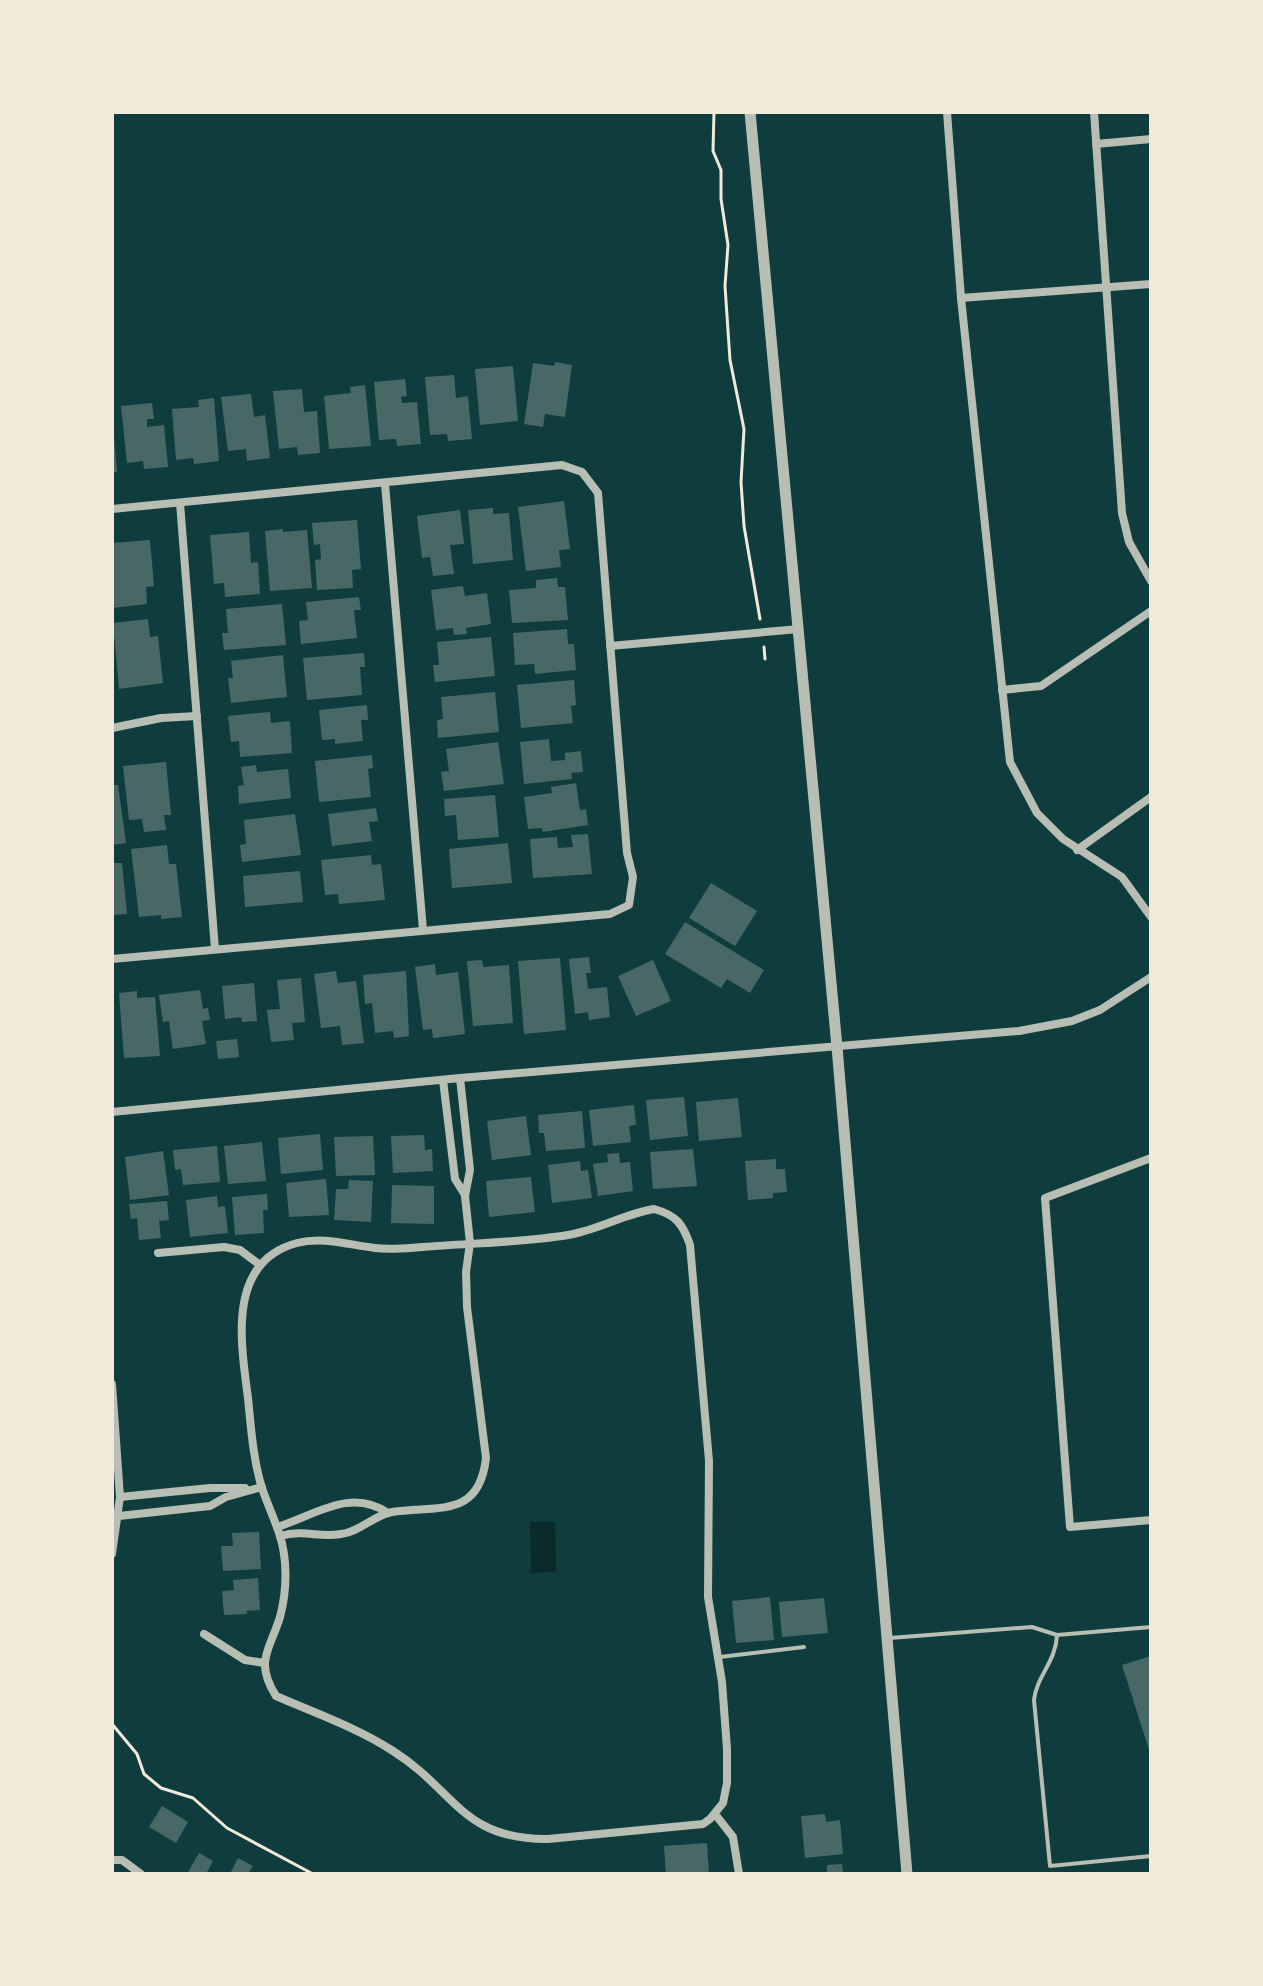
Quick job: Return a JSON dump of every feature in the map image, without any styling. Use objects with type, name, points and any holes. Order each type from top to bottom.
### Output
[{"type":"street","points":[[750,112],[837,1047],[907,1874]]},
{"type":"street","points":[[947,112],[961,298],[1010,762],[1037,813],[1077,850],[1122,877],[1151,917]]},
{"type":"street","points":[[1094,112],[1122,513],[1129,542],[1151,581]]},
{"type":"street","points":[[1096,144],[1151,139]]},
{"type":"street","points":[[961,298],[1151,284]]},
{"type":"street","points":[[112,509],[562,465],[582,472],[598,493],[627,853],[633,877],[629,905],[610,914],[112,959]]},
{"type":"street","points":[[385,484],[423,930]]},
{"type":"street","points":[[180,503],[215,949]]},
{"type":"street","points":[[1002,690],[1041,686],[1151,611]]},
{"type":"street","points":[[610,646],[799,629]]},
{"type":"street","points":[[112,728],[161,718],[197,716]]},
{"type":"street","points":[[1077,850],[1151,797]]},
{"type":"street","points":[[112,1112],[460,1078],[1019,1031],[1072,1021],[1100,1010],[1151,977]]},
{"type":"street","points":[[279,1532],[343,1534],[388,1513],[457,1505],[470,1498],[484,1475],[486,1458],[467,1307],[466,1272],[470,1243],[465,1196],[470,1170],[460,1078]]},
{"type":"street","points":[[443,1080],[455,1179],[465,1196]]},
{"type":"street","points":[[1151,1158],[1045,1198],[1070,1527],[1151,1520]]},
{"type":"street","points":[[654,1209],[671,1213],[679,1220],[690,1245],[709,1461],[707,1587],[726,1716],[727,1783],[723,1803],[703,1824],[548,1839],[529,1839],[488,1830],[395,1752],[276,1696],[270,1686],[264,1663],[265,1652],[280,1617],[285,1557],[262,1487],[250,1419],[241,1328],[243,1299],[260,1265],[276,1251],[298,1243],[323,1240],[392,1249],[470,1243],[569,1235],[595,1229],[639,1211],[654,1209]]},
{"type":"street","points":[[158,1253],[224,1247],[240,1250],[260,1265]]},
{"type":"street","points":[[112,1384],[120,1497],[112,1554]]},
{"type":"street","points":[[120,1497],[210,1488],[262,1487]]},
{"type":"street","points":[[119,1516],[210,1506],[226,1497],[262,1487]]},
{"type":"street","points":[[279,1532],[337,1504],[368,1503],[388,1513]]},
{"type":"street","points":[[204,1634],[245,1660],[264,1663]]},
{"type":"street","points":[[715,1814],[733,1837],[739,1874]]},
{"type":"street","points":[[112,1860],[122,1860],[141,1874]]},
{"type":"lane","points":[[887,1639],[1032,1627],[1057,1635],[1151,1627]]},
{"type":"lane","points":[[1057,1635],[1054,1658],[1035,1689],[1034,1700],[1050,1866],[1151,1856]]},
{"type":"lane","points":[[718,1657],[804,1647]]},
{"type":"path","points":[[714,112],[713,151],[721,170],[721,199],[728,245],[725,286],[730,360],[744,429],[741,482],[744,526],[765,659]]},
{"type":"path","points":[[112,1724],[137,1754],[144,1774],[161,1788],[193,1798],[227,1828],[313,1874]]},
{"type":"water","points":[[530,1522],[555,1522],[556,1572],[531,1573]]},
{"type":"building","points":[[555,362],[572,365],[565,417],[545,414],[543,427],[524,424],[533,363],[554,366]]},
{"type":"building","points":[[513,366],[518,421],[480,425],[475,369]]},
{"type":"building","points":[[454,375],[456,398],[468,396],[472,439],[448,441],[447,434],[430,435],[425,377]]},
{"type":"building","points":[[405,379],[407,396],[401,397],[402,403],[417,402],[421,444],[397,446],[396,439],[379,440],[374,382]]},
{"type":"building","points":[[365,385],[371,446],[329,449],[324,396],[351,393],[350,387]]},
{"type":"building","points":[[302,389],[304,412],[317,411],[320,453],[298,455],[297,447],[279,449],[273,391]]},
{"type":"building","points":[[251,394],[254,417],[265,415],[270,458],[247,461],[246,449],[228,451],[221,397]]},
{"type":"building","points":[[214,398],[219,461],[194,464],[193,458],[176,460],[172,409],[199,407],[198,400]]},
{"type":"building","points":[[152,403],[154,419],[147,419],[147,427],[164,425],[168,467],[144,469],[143,461],[127,463],[121,406]]},
{"type":"building","points":[[114,436],[117,472],[112,472]]},
{"type":"building","points":[[564,501],[570,549],[559,550],[561,567],[526,571],[518,507]]},
{"type":"building","points":[[493,508],[493,514],[509,513],[513,560],[473,564],[468,510]]},
{"type":"building","points":[[460,510],[464,544],[450,545],[454,574],[433,576],[430,557],[422,558],[417,516]]},
{"type":"building","points":[[357,520],[361,569],[352,570],[353,588],[317,590],[315,560],[321,559],[320,544],[314,545],[312,523]]},
{"type":"building","points":[[283,529],[283,532],[307,530],[312,588],[270,591],[265,531]]},
{"type":"building","points":[[249,532],[251,563],[258,562],[260,594],[225,597],[224,583],[214,584],[210,535]]},
{"type":"building","points":[[150,540],[154,586],[146,587],[147,604],[112,608],[112,543]]},
{"type":"building","points":[[557,578],[558,587],[565,587],[568,620],[512,623],[509,590],[536,588],[536,580]]},
{"type":"building","points":[[463,586],[465,596],[487,593],[491,624],[466,628],[467,634],[454,635],[453,628],[436,630],[431,590]]},
{"type":"building","points":[[359,597],[361,610],[354,610],[357,638],[301,644],[299,621],[308,620],[306,602]]},
{"type":"building","points":[[282,604],[286,645],[224,650],[222,633],[228,633],[226,609]]},
{"type":"building","points":[[148,619],[150,637],[158,636],[163,683],[119,689],[113,623]]},
{"type":"building","points":[[567,629],[568,644],[574,644],[576,670],[535,674],[534,664],[515,665],[513,633]]},
{"type":"building","points":[[491,637],[495,676],[435,682],[433,665],[439,665],[437,642]]},
{"type":"building","points":[[364,653],[365,667],[360,667],[362,695],[307,700],[303,658]]},
{"type":"building","points":[[283,655],[287,697],[231,703],[228,678],[233,678],[231,661]]},
{"type":"building","points":[[574,680],[576,705],[571,706],[573,723],[521,728],[517,685]]},
{"type":"building","points":[[495,692],[499,732],[438,738],[437,720],[443,719],[441,697]]},
{"type":"building","points":[[367,705],[368,720],[361,720],[363,741],[335,744],[335,739],[322,740],[319,710]]},
{"type":"building","points":[[270,712],[271,723],[290,721],[292,753],[240,757],[239,741],[231,742],[228,716]]},
{"type":"building","points":[[549,739],[551,761],[565,760],[565,753],[581,751],[583,772],[571,773],[572,779],[524,784],[520,742]]},
{"type":"building","points":[[498,742],[504,784],[444,791],[441,772],[449,771],[446,749]]},
{"type":"building","points":[[372,755],[373,768],[368,769],[371,797],[319,802],[315,761]]},
{"type":"building","points":[[166,762],[171,815],[164,815],[166,830],[144,832],[142,819],[129,820],[123,766]]},
{"type":"building","points":[[256,765],[257,772],[288,769],[291,798],[239,804],[238,786],[244,785],[241,767]]},
{"type":"building","points":[[576,783],[580,810],[586,809],[588,825],[543,832],[542,828],[528,829],[524,797],[552,793],[551,787]]},
{"type":"building","points":[[112,785],[118,785],[126,843],[112,845]]},
{"type":"building","points":[[495,795],[499,837],[458,840],[456,815],[445,816],[444,799]]},
{"type":"building","points":[[376,808],[378,821],[369,822],[372,841],[332,846],[328,814]]},
{"type":"building","points":[[295,814],[301,855],[242,862],[240,845],[246,844],[244,820]]},
{"type":"building","points":[[588,834],[592,874],[533,878],[530,839],[557,837],[558,848],[573,847],[571,835]]},
{"type":"building","points":[[508,843],[512,883],[452,888],[449,849]]},
{"type":"building","points":[[167,845],[169,864],[176,864],[182,917],[139,917],[131,849]]},
{"type":"building","points":[[371,855],[372,865],[381,864],[385,900],[339,904],[338,894],[325,895],[321,860]]},
{"type":"building","points":[[112,863],[122,863],[127,914],[112,915]]},
{"type":"building","points":[[300,871],[303,902],[245,907],[243,876]]},
{"type":"building","points":[[711,883],[757,911],[735,946],[689,918]]},
{"type":"building","points":[[685,922],[764,970],[750,993],[727,979],[721,988],[665,954]]},
{"type":"building","points":[[589,957],[591,973],[586,973],[588,989],[607,987],[610,1017],[589,1020],[588,1012],[575,1014],[569,959]]},
{"type":"building","points":[[560,958],[566,1030],[524,1034],[518,961]]},
{"type":"building","points":[[482,960],[483,967],[509,965],[513,1023],[473,1026],[467,961]]},
{"type":"building","points":[[653,960],[671,1001],[636,1016],[618,976]]},
{"type":"building","points":[[435,964],[436,975],[458,972],[465,1034],[433,1038],[432,1029],[423,1030],[415,967]]},
{"type":"building","points":[[336,971],[338,983],[356,981],[364,1043],[342,1045],[340,1026],[321,1028],[314,974]]},
{"type":"building","points":[[406,971],[409,1036],[394,1038],[393,1031],[375,1033],[372,1003],[365,1004],[363,975]]},
{"type":"building","points":[[301,978],[305,1022],[292,1023],[294,1040],[271,1042],[267,1010],[280,1009],[277,980]]},
{"type":"building","points":[[254,983],[257,1021],[242,1022],[241,1017],[225,1019],[222,986]]},
{"type":"building","points":[[200,990],[203,1009],[208,1008],[210,1020],[202,1021],[206,1044],[173,1049],[169,1021],[163,1022],[159,995]]},
{"type":"building","points":[[137,991],[137,998],[155,997],[160,1056],[124,1058],[119,993]]},
{"type":"building","points":[[237,1039],[239,1057],[218,1059],[216,1041]]},
{"type":"building","points":[[684,1097],[688,1136],[650,1140],[646,1100]]},
{"type":"building","points":[[738,1098],[742,1137],[699,1141],[696,1102]]},
{"type":"building","points":[[634,1105],[636,1125],[629,1126],[631,1142],[593,1146],[589,1110]]},
{"type":"building","points":[[582,1111],[585,1148],[546,1151],[544,1133],[539,1133],[538,1115]]},
{"type":"building","points":[[526,1116],[531,1155],[492,1160],[487,1121]]},
{"type":"building","points":[[320,1134],[323,1170],[281,1174],[278,1138]]},
{"type":"building","points":[[424,1135],[425,1150],[432,1149],[433,1171],[393,1173],[391,1136]]},
{"type":"building","points":[[373,1136],[375,1175],[336,1176],[334,1137]]},
{"type":"building","points":[[262,1142],[266,1181],[228,1184],[224,1146]]},
{"type":"building","points":[[217,1146],[220,1182],[183,1185],[181,1169],[175,1170],[173,1150]]},
{"type":"building","points":[[693,1149],[697,1186],[653,1189],[650,1152]]},
{"type":"building","points":[[163,1151],[169,1195],[130,1200],[125,1157]]},
{"type":"building","points":[[619,1153],[620,1163],[630,1162],[633,1191],[598,1196],[593,1164],[608,1162],[607,1154]]},
{"type":"building","points":[[776,1159],[776,1169],[785,1169],[787,1192],[773,1193],[773,1198],[748,1200],[745,1161]]},
{"type":"building","points":[[580,1161],[581,1171],[588,1170],[592,1198],[552,1203],[548,1165]]},
{"type":"building","points":[[531,1177],[535,1212],[489,1217],[486,1181]]},
{"type":"building","points":[[326,1179],[329,1215],[289,1217],[286,1183]]},
{"type":"building","points":[[349,1180],[373,1181],[371,1222],[334,1220],[336,1189],[348,1189]]},
{"type":"building","points":[[392,1185],[434,1186],[434,1224],[391,1223]]},
{"type":"building","points":[[267,1194],[268,1210],[263,1210],[264,1233],[235,1235],[232,1197]]},
{"type":"building","points":[[217,1196],[218,1207],[225,1206],[228,1233],[190,1237],[186,1200]]},
{"type":"building","points":[[167,1201],[169,1220],[159,1221],[161,1238],[139,1240],[137,1218],[131,1219],[129,1204]]},
{"type":"building","points":[[259,1532],[261,1569],[223,1571],[221,1546],[233,1546],[232,1533]]},
{"type":"building","points":[[258,1578],[260,1610],[224,1615],[222,1591],[234,1590],[233,1580]]},
{"type":"building","points":[[770,1597],[774,1640],[736,1643],[732,1601]]},
{"type":"building","points":[[824,1598],[828,1633],[782,1637],[779,1602]]},
{"type":"building","points":[[1151,1656],[1151,1753],[1150,1753],[1122,1665]]},
{"type":"building","points":[[162,1806],[188,1822],[176,1843],[149,1827]]},
{"type":"building","points":[[825,1814],[826,1822],[840,1820],[843,1854],[805,1858],[801,1816]]},
{"type":"building","points":[[707,1843],[709,1874],[666,1874],[664,1846]]},
{"type":"building","points":[[199,1853],[213,1861],[206,1874],[187,1874]]},
{"type":"building","points":[[238,1858],[253,1866],[248,1874],[230,1874]]},
{"type":"building","points":[[842,1864],[843,1874],[827,1874],[827,1865]]}]
